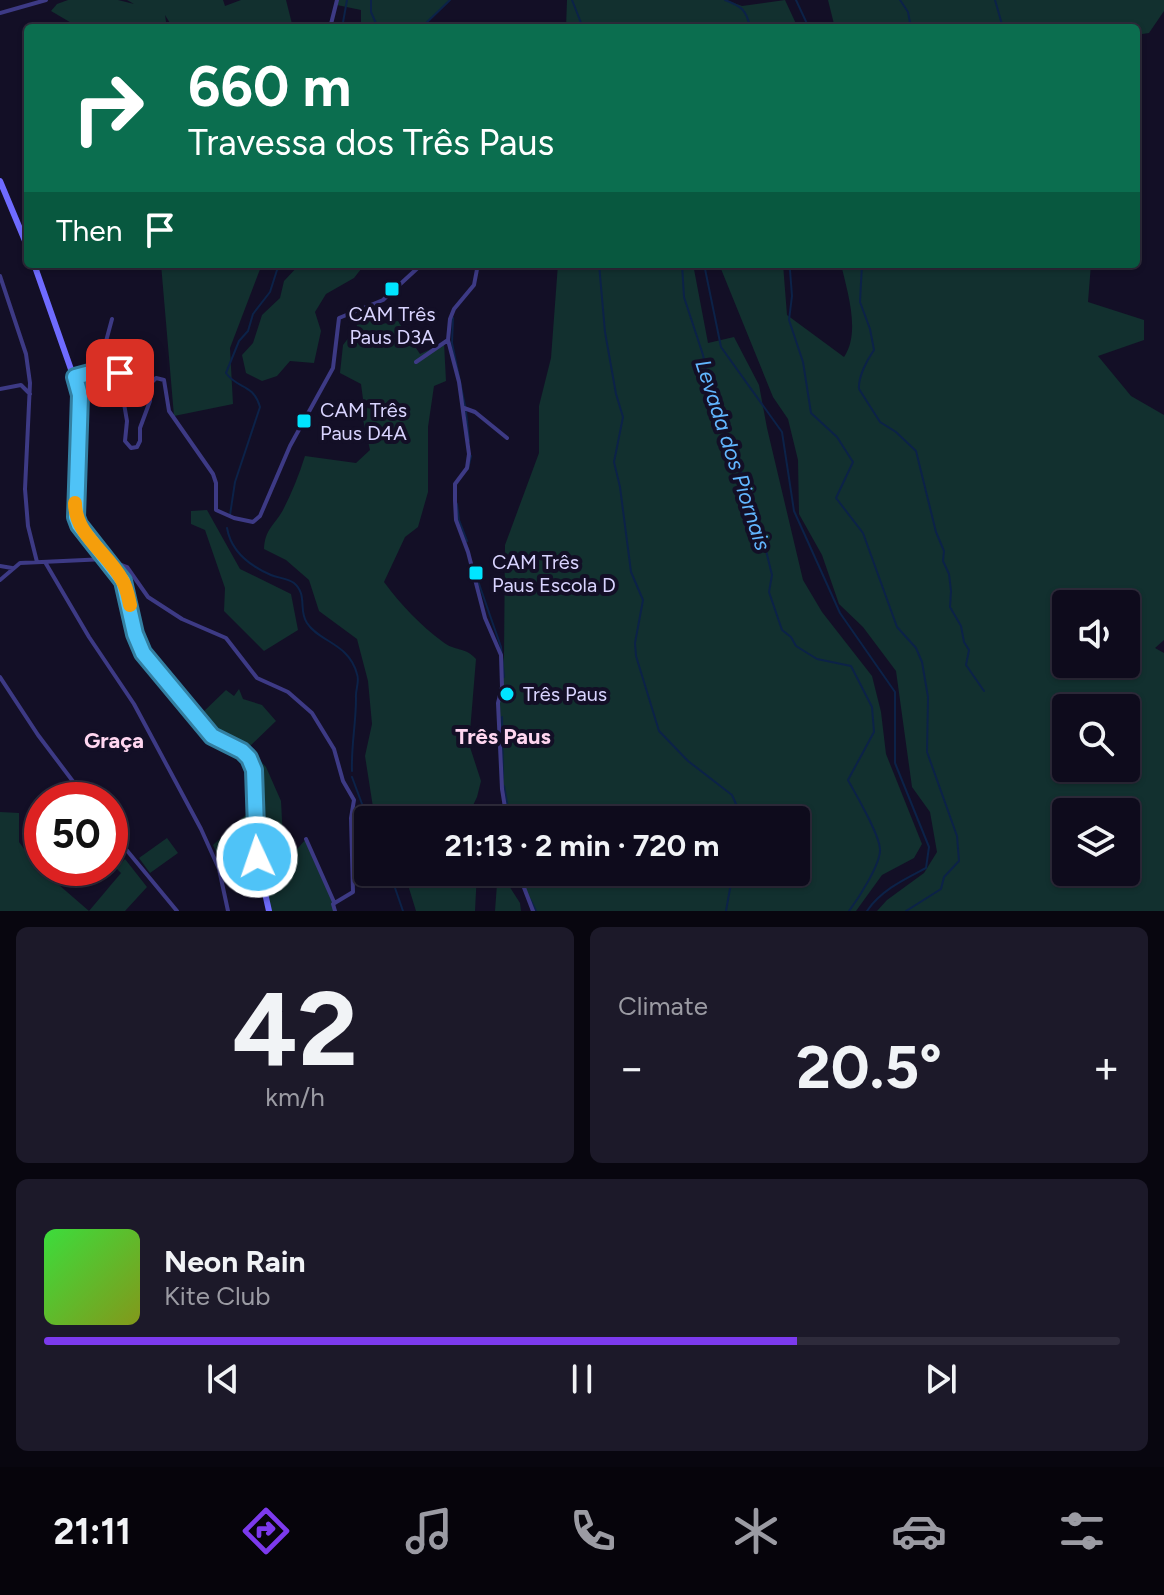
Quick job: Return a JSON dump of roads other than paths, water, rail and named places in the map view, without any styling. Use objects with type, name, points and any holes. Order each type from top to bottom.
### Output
[{"type":"main road","points":[[0,181],[24,238]]},
{"type":"main road","points":[[35,268],[80,395],[75,513],[79,525],[126,588],[135,634],[143,653],[212,736],[242,751],[251,762],[254,770],[257,857],[269,911]]},
{"type":"street","points":[[0,13],[46,0]]},
{"type":"street","points":[[331,24],[337,0]]},
{"type":"street","points":[[75,377],[114,368],[120,373],[127,421],[125,441],[131,448],[137,447],[140,441],[140,428],[150,401],[151,383],[156,378],[164,380],[169,411],[213,474],[216,510],[248,522],[260,516],[290,446],[333,368],[339,318],[383,300],[418,268]]},
{"type":"street","points":[[477,268],[474,285],[451,314],[448,340],[463,408],[469,462],[455,484],[456,520],[468,552],[485,618],[501,655],[502,687],[498,703],[505,806]]},
{"type":"street","points":[[0,276],[26,354],[30,394],[25,489],[28,526],[37,562]]},
{"type":"street","points":[[98,371],[112,319]]},
{"type":"street","points":[[416,362],[448,340]]},
{"type":"street","points":[[0,389],[21,385],[30,394]]},
{"type":"street","points":[[463,408],[475,412],[507,438]]},
{"type":"street","points":[[0,580],[20,563],[106,559],[127,567],[146,595],[182,619],[226,638],[257,678],[288,692],[312,713],[334,749],[343,781],[355,802],[351,818],[353,892],[334,902]]},
{"type":"street","points":[[45,562],[89,637],[134,704],[201,829],[219,869],[228,911]]},
{"type":"street","points":[[0,566],[12,568]]},
{"type":"street","points":[[0,677],[73,782]]},
{"type":"street","points":[[306,839],[334,902],[335,911]]},
{"type":"street","points":[[128,852],[177,911]]},
{"type":"street","points":[[523,886],[533,911]]},
{"type":"waterway","points":[[343,24],[347,0]]},
{"type":"waterway","points":[[371,0],[371,12],[376,24]]},
{"type":"waterway","points":[[425,24],[450,0]]},
{"type":"waterway","points":[[572,0],[581,24]]},
{"type":"waterway","name":"Levada dos Piornais","points":[[725,0],[742,10],[749,24]]},
{"type":"waterway","points":[[796,0],[807,24]]},
{"type":"waterway","points":[[900,0],[908,12],[910,24]]},
{"type":"waterway","points":[[995,0],[1002,24]]},
{"type":"waterway","points":[[230,515],[235,482],[260,407],[253,394],[226,373],[239,341],[248,331],[253,314],[270,292],[279,268]]},
{"type":"waterway","points":[[599,268],[605,332],[623,417],[614,462],[631,572],[643,600],[635,643],[636,656],[659,731],[688,761],[732,795],[737,806]]},
{"type":"waterway","name":"Levada dos Piornais","points":[[682,268],[684,297],[703,355],[712,399],[725,428],[726,442],[739,462],[751,513],[760,526],[772,575],[769,592],[782,630],[796,646],[817,659],[851,666],[872,707],[874,732],[848,780],[867,814],[880,849],[877,863],[849,911]]},
{"type":"waterway","points":[[705,268],[721,347],[782,432],[794,511],[840,613],[895,692],[895,763],[929,847],[926,868],[886,891],[867,911]]},
{"type":"waterway","points":[[788,268],[792,296],[789,320],[803,362],[811,413],[837,437],[853,462],[836,498],[863,533],[897,627],[916,648],[922,662],[928,697],[927,752],[957,836],[959,861],[944,877],[941,889],[906,911]]},
{"type":"waterway","points":[[862,268],[860,302],[874,350],[861,374],[859,389],[880,422],[916,451],[936,532],[944,551],[943,561],[949,574],[951,591],[950,607],[969,650],[966,665],[984,691]]},
{"type":"waterway","points":[[453,318],[452,343],[465,406]]},
{"type":"waterway","points":[[466,412],[469,441]]},
{"type":"waterway","points":[[468,469],[471,456]]},
{"type":"waterway","points":[[457,504],[467,541]]},
{"type":"waterway","points":[[227,528],[237,551],[249,562],[271,575],[294,583],[301,592],[307,623],[341,649],[353,664],[358,680],[352,771]]},
{"type":"waterway","points":[[478,581],[501,647],[504,677]]},
{"type":"waterway","points":[[502,717],[503,779]]},
{"type":"waterway","points":[[352,777],[363,806]]},
{"type":"waterway","points":[[504,786],[508,806]]},
{"type":"waterway","points":[[394,886],[403,911]]},
{"type":"waterway","points":[[726,911],[730,886]]},
{"type":"waterway","points":[[530,899],[536,911]]},
{"type":"place","name":"CAM Três Paus D3A","points":[[392,289]]},
{"type":"place","name":"CAM Três Paus D4A","points":[[304,421]]},
{"type":"place","name":"CAM Três Paus Escola D","points":[[476,573]]},
{"type":"place","name":"Três Paus","points":[[507,694]]},
{"type":"district","name":"Três Paus","points":[[503,736]]},
{"type":"district","name":"Graça","points":[[114,740]]}]
